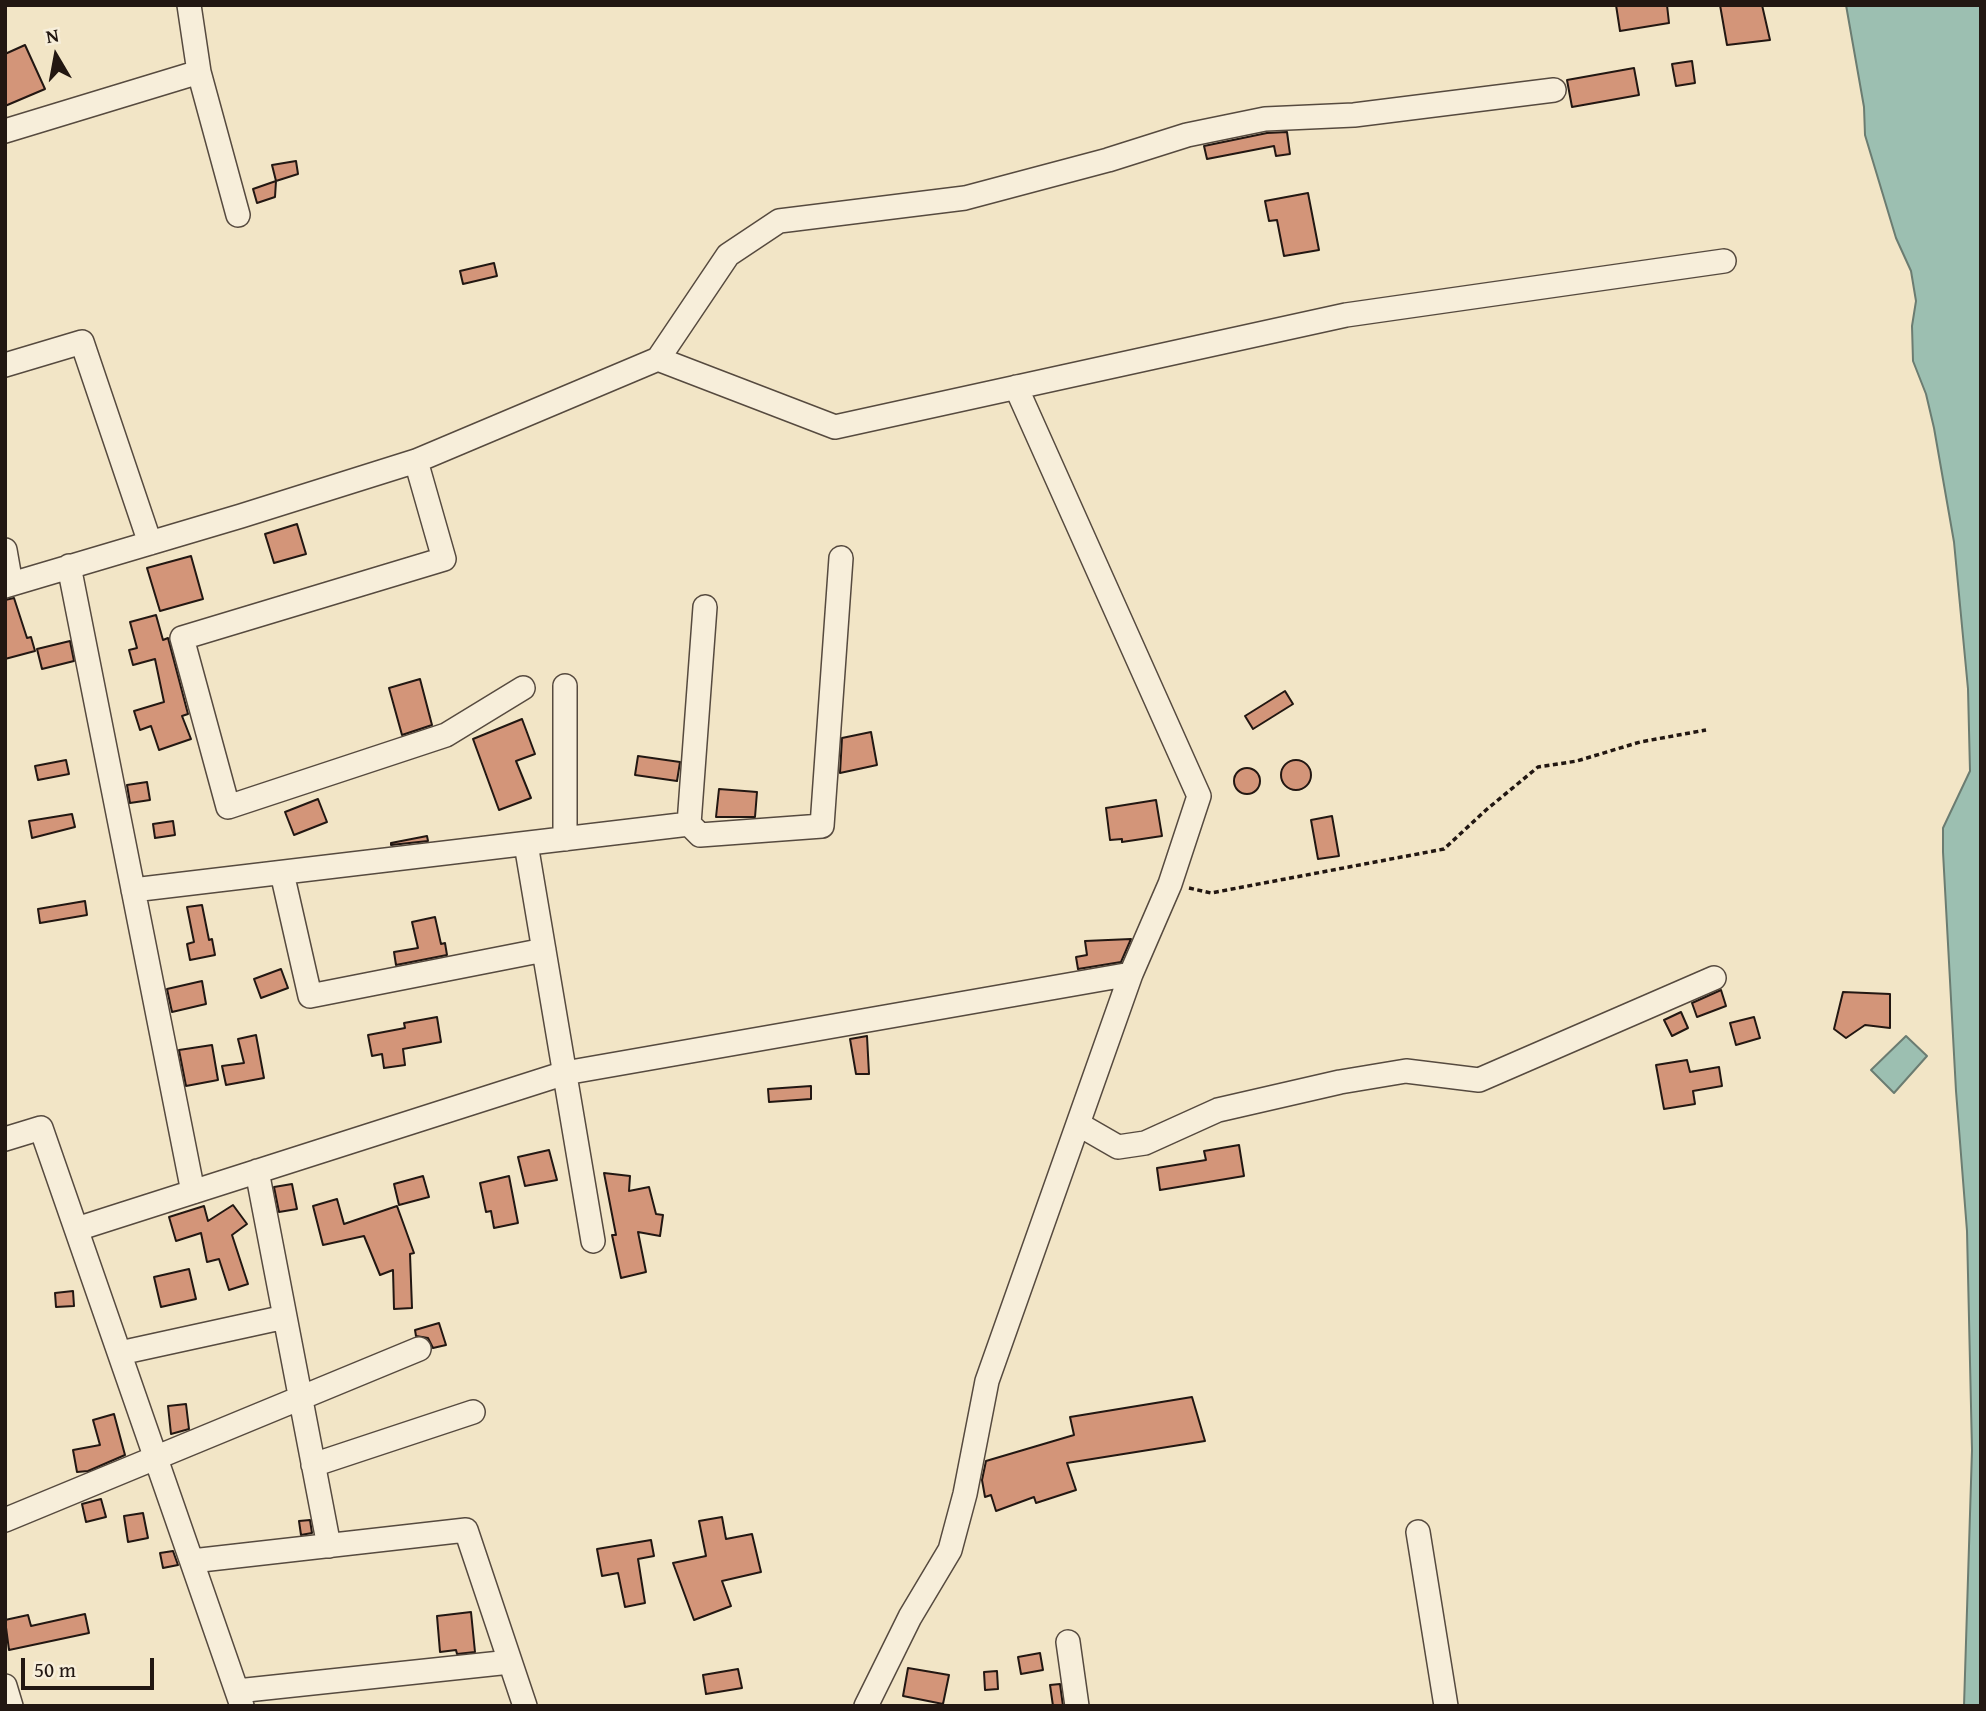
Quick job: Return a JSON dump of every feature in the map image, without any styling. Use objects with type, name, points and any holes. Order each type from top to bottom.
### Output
[{"type":"street","points":[[189,5],[199,72],[238,215]]},
{"type":"street","points":[[5,131],[199,72]]},
{"type":"street","points":[[5,550],[8,585],[416,461],[658,359],[728,255],[779,221],[965,198],[1108,160],[1187,135],[1265,119],[1354,115],[1554,90]]},
{"type":"street","points":[[658,359],[835,427],[1346,315],[1724,261]]},
{"type":"street","points":[[5,365],[82,342],[150,543]]},
{"type":"street","points":[[866,1706],[910,1617],[950,1550],[965,1494],[987,1381],[1131,974],[1170,884],[1199,796],[1016,387]]},
{"type":"street","points":[[416,461],[443,559],[182,638],[228,807],[446,735],[523,688]]},
{"type":"street","points":[[705,607],[689,824],[700,835],[822,826],[841,558]]},
{"type":"street","points":[[69,566],[193,1192]]},
{"type":"street","points":[[565,686],[565,839]]},
{"type":"street","points":[[133,890],[689,824]]},
{"type":"street","points":[[526,844],[593,1241]]},
{"type":"street","points":[[282,873],[310,996],[544,950]]},
{"type":"street","points":[[76,1228],[565,1073],[1131,974]]},
{"type":"street","points":[[1079,1124],[1118,1147],[1145,1143],[1218,1110],[1340,1082],[1406,1071],[1479,1080],[1714,978]]},
{"type":"street","points":[[5,1139],[41,1128],[240,1698],[510,1662]]},
{"type":"street","points":[[257,1171],[329,1546]]},
{"type":"street","points":[[120,1353],[285,1317]]},
{"type":"street","points":[[5,1520],[419,1349]]},
{"type":"street","points":[[313,1465],[473,1412]]},
{"type":"street","points":[[192,1561],[466,1530],[524,1706]]},
{"type":"street","points":[[1418,1532],[1446,1706]]},
{"type":"street","points":[[1068,1642],[1077,1706]]},
{"type":"street","points":[[5,1686],[10,1706]]},
{"type":"path","points":[[1170,884],[1211,893],[1444,849],[1538,767],[1577,761],[1640,742],[1706,730]]},
{"type":"shaded area","points":[[1846,5],[1981,5],[1981,1706],[1964,1706],[1972,1450],[1967,1231],[1956,1091],[1943,852],[1943,828],[1970,771],[1968,689],[1954,542],[1934,428],[1926,394],[1913,361],[1912,326],[1916,301],[1911,271],[1896,238],[1865,135],[1864,107]]},
{"type":"shaded area","points":[[1906,1036],[1927,1056],[1894,1093],[1871,1070]]},
{"type":"building","points":[[1616,5],[1667,5],[1669,23],[1620,31]]},
{"type":"building","points":[[1720,5],[1762,5],[1770,40],[1727,45]]},
{"type":"building","points":[[25,45],[45,89],[5,106],[5,54]]},
{"type":"building","points":[[1692,61],[1695,83],[1676,86],[1672,64]]},
{"type":"building","points":[[1634,68],[1639,95],[1572,107],[1567,80]]},
{"type":"building","points":[[1287,132],[1290,154],[1276,156],[1274,146],[1207,159],[1204,146],[1267,133]]},
{"type":"building","points":[[296,161],[298,174],[276,181],[272,165]]},
{"type":"building","points":[[276,181],[275,197],[257,203],[253,189]]},
{"type":"building","points":[[1308,193],[1319,250],[1284,256],[1277,220],[1269,221],[1265,201]]},
{"type":"building","points":[[494,263],[497,276],[463,284],[460,271]]},
{"type":"building","points":[[297,524],[306,554],[274,563],[265,534]]},
{"type":"building","points":[[191,556],[203,599],[160,611],[147,568]]},
{"type":"building","points":[[14,598],[27,638],[31,637],[35,651],[5,659],[5,600]]},
{"type":"building","points":[[156,615],[163,640],[168,638],[188,714],[182,716],[191,739],[159,750],[151,726],[140,730],[134,711],[164,702],[155,659],[133,665],[129,650],[137,648],[130,622]]},
{"type":"building","points":[[70,641],[74,661],[42,669],[37,649]]},
{"type":"building","points":[[420,679],[432,725],[402,735],[389,688]]},
{"type":"building","points":[[1285,691],[1293,704],[1253,729],[1245,716]]},
{"type":"building","points":[[522,719],[535,754],[516,761],[531,798],[499,810],[473,739]]},
{"type":"building","points":[[871,732],[877,765],[840,773],[842,738]]},
{"type":"building","points":[[638,756],[680,762],[677,781],[635,775]]},
{"type":"building","points":[[66,760],[69,774],[38,780],[35,766]]},
{"type":"building","points":[[1296,760],[1306,765],[1311,775],[1306,785],[1296,790],[1286,785],[1281,775],[1286,765]]},
{"type":"building","points":[[1247,768],[1256,772],[1260,781],[1256,790],[1247,794],[1238,790],[1234,781],[1238,772]]},
{"type":"building","points":[[147,782],[150,800],[130,803],[127,785]]},
{"type":"building","points":[[719,789],[757,792],[755,817],[716,817]]},
{"type":"building","points":[[318,799],[327,822],[294,835],[285,812]]},
{"type":"building","points":[[1156,800],[1162,836],[1122,842],[1122,839],[1110,840],[1106,808]]},
{"type":"building","points":[[72,814],[75,827],[32,838],[29,821]]},
{"type":"building","points":[[1332,816],[1339,856],[1318,859],[1311,820]]},
{"type":"building","points":[[173,821],[175,835],[155,838],[153,824]]},
{"type":"building","points":[[427,836],[428,841],[391,845],[391,843]]},
{"type":"building","points":[[85,901],[87,915],[40,923],[38,909]]},
{"type":"building","points":[[202,905],[215,955],[190,960],[187,944],[194,942],[187,907]]},
{"type":"building","points":[[435,917],[441,944],[445,943],[447,955],[396,965],[394,952],[418,948],[412,922]]},
{"type":"building","points":[[1131,939],[1121,962],[1078,969],[1076,957],[1087,955],[1085,941]]},
{"type":"building","points":[[281,969],[288,988],[261,998],[254,979]]},
{"type":"building","points":[[202,981],[206,1004],[172,1012],[167,989]]},
{"type":"building","points":[[1721,990],[1726,1006],[1697,1017],[1692,1003]]},
{"type":"building","points":[[1843,992],[1890,994],[1890,1028],[1865,1025],[1846,1038],[1834,1029]]},
{"type":"building","points":[[1681,1012],[1688,1028],[1672,1036],[1664,1020]]},
{"type":"building","points":[[437,1017],[441,1042],[403,1049],[405,1065],[384,1068],[382,1054],[372,1056],[368,1035],[405,1028],[404,1023]]},
{"type":"building","points":[[1754,1017],[1760,1038],[1736,1045],[1730,1023]]},
{"type":"building","points":[[256,1035],[264,1078],[226,1085],[222,1066],[244,1063],[238,1039]]},
{"type":"building","points":[[867,1036],[869,1074],[856,1074],[850,1039]]},
{"type":"building","points":[[212,1045],[218,1080],[186,1086],[179,1050]]},
{"type":"building","points":[[1687,1060],[1690,1072],[1719,1067],[1722,1086],[1693,1091],[1695,1104],[1664,1109],[1656,1065]]},
{"type":"building","points":[[811,1086],[811,1099],[769,1102],[768,1089]]},
{"type":"building","points":[[1239,1145],[1244,1176],[1160,1190],[1157,1168],[1206,1160],[1204,1151]]},
{"type":"building","points":[[549,1150],[557,1180],[525,1186],[518,1157]]},
{"type":"building","points":[[604,1173],[630,1176],[629,1191],[649,1187],[656,1214],[663,1215],[660,1236],[638,1232],[646,1272],[621,1278]]},
{"type":"building","points":[[423,1176],[429,1197],[399,1205],[394,1184]]},
{"type":"building","points":[[509,1176],[518,1223],[494,1228],[491,1211],[486,1212],[480,1183]]},
{"type":"building","points":[[292,1184],[297,1209],[279,1212],[274,1187]]},
{"type":"building","points":[[337,1199],[344,1224],[397,1206],[414,1253],[410,1254],[412,1308],[394,1309],[393,1270],[380,1275],[364,1236],[323,1245],[313,1206]]},
{"type":"building","points":[[233,1205],[247,1224],[232,1235],[248,1284],[229,1290],[219,1259],[207,1262],[201,1233],[176,1241],[169,1217],[204,1206],[208,1221]]},
{"type":"building","points":[[189,1269],[196,1299],[161,1307],[154,1277]]},
{"type":"building","points":[[73,1291],[74,1306],[56,1307],[55,1293]]},
{"type":"building","points":[[439,1323],[446,1345],[433,1348],[428,1338],[416,1336],[415,1330]]},
{"type":"building","points":[[1192,1397],[1205,1441],[1067,1463],[1076,1490],[1036,1503],[1034,1497],[996,1511],[991,1495],[985,1497],[982,1480],[986,1461],[1074,1435],[1070,1417]]},
{"type":"building","points":[[186,1404],[189,1429],[171,1434],[168,1406]]},
{"type":"building","points":[[114,1414],[125,1455],[88,1471],[77,1472],[73,1450],[100,1445],[93,1420]]},
{"type":"building","points":[[101,1499],[106,1517],[86,1522],[82,1504]]},
{"type":"building","points":[[143,1513],[148,1538],[128,1542],[124,1516]]},
{"type":"building","points":[[722,1517],[726,1539],[752,1534],[761,1572],[722,1581],[731,1606],[694,1620],[673,1563],[706,1556],[699,1521]]},
{"type":"building","points":[[310,1520],[312,1533],[301,1535],[299,1521]]},
{"type":"building","points":[[651,1540],[654,1556],[638,1559],[645,1603],[625,1607],[618,1573],[602,1576],[597,1549]]},
{"type":"building","points":[[173,1551],[178,1565],[163,1568],[160,1553]]},
{"type":"building","points":[[471,1612],[475,1652],[440,1652],[437,1616]]},
{"type":"building","points":[[85,1614],[89,1633],[9,1650],[5,1620],[28,1615],[31,1626]]},
{"type":"building","points":[[1040,1653],[1043,1670],[1021,1674],[1018,1657]]},
{"type":"building","points":[[908,1668],[949,1675],[943,1704],[903,1696]]},
{"type":"building","points":[[738,1669],[742,1688],[706,1694],[703,1675]]},
{"type":"building","points":[[997,1671],[998,1689],[985,1690],[984,1672]]},
{"type":"building","points":[[1060,1684],[1063,1706],[1053,1706],[1050,1685]]}]
